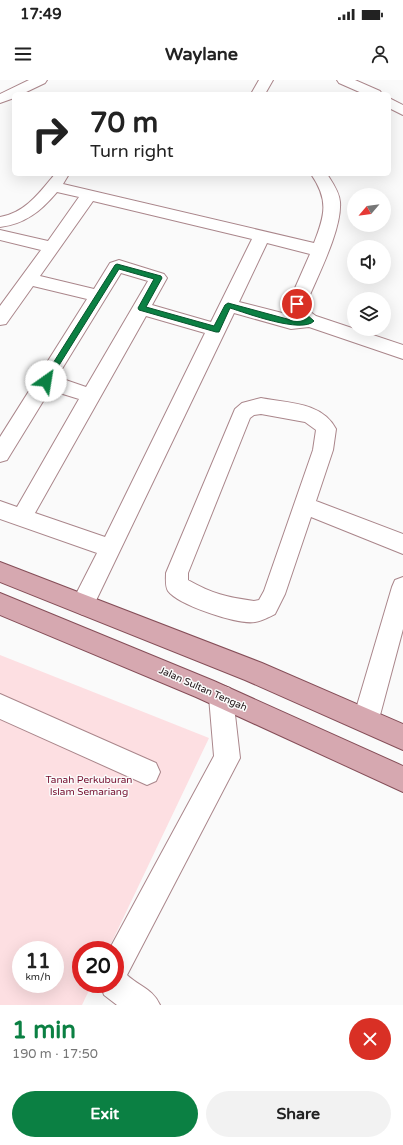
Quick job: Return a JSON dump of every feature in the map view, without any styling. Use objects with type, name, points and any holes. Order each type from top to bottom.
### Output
[{"type":"main road","points":[[0,572],[83,604],[366,720],[403,737]]},
{"type":"main road","name":"Jalan Sultan Tengah","points":[[0,604],[221,697],[403,780]]},
{"type":"street","points":[[15,92],[40,80]]},
{"type":"street","points":[[259,92],[266,80]]},
{"type":"street","points":[[344,80],[371,92]]},
{"type":"street","points":[[0,99],[12,93]]},
{"type":"street","points":[[391,103],[403,110]]},
{"type":"street","points":[[320,176],[328,187],[332,201],[332,211],[297,304],[302,315],[310,321],[403,352]]},
{"type":"street","points":[[0,222],[17,219],[31,210],[57,180],[89,195],[318,250]]},
{"type":"street","points":[[0,319],[89,195]]},
{"type":"street","points":[[0,235],[51,247]]},
{"type":"street","points":[[83,604],[262,236]]},
{"type":"street","points":[[0,454],[117,266],[157,277],[158,279],[142,308],[22,517]]},
{"type":"street","points":[[29,279],[98,296]]},
{"type":"street","points":[[228,305],[291,323],[310,321]]},
{"type":"street","points":[[142,308],[216,330]]},
{"type":"street","points":[[46,381],[91,396]]},
{"type":"street","points":[[260,406],[310,416],[321,422],[326,429],[323,450],[304,505],[274,594],[267,607],[254,612],[222,606],[202,600],[178,584],[177,573],[242,414],[249,408],[260,406]]},
{"type":"street","points":[[304,505],[403,544]]},
{"type":"street","points":[[0,510],[110,548]]},
{"type":"street","points":[[366,720],[403,587]]},
{"type":"street","points":[[124,951],[227,758],[221,697]]},
{"type":"street","points":[[0,706],[147,772]]},
{"type":"street","points":[[124,992],[145,1005]]},
{"type":"green space","name":"Tanah Perkuburan Islam Semariang","points":[[0,655],[209,738],[112,941],[72,941],[72,993],[88,993],[82,1005],[0,1005]]},
{"type":"route","points":[[46,381],[117,266],[158,278],[142,308],[216,330],[228,305],[291,323],[297,324],[310,321],[302,315],[297,304]]}]
